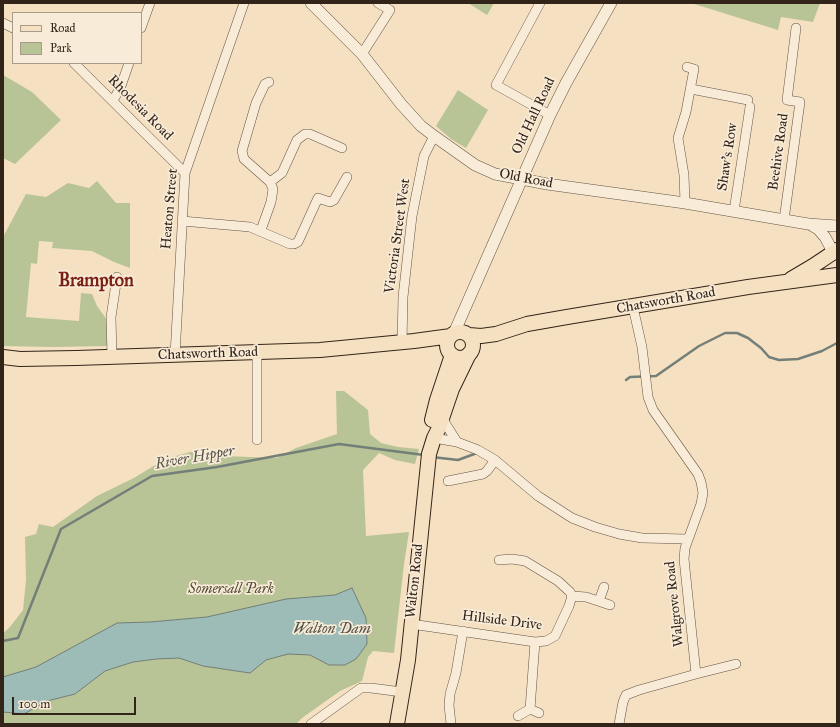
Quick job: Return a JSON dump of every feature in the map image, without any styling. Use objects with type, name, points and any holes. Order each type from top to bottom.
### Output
[{"type":"main road","points":[[786,282],[836,254]]},
{"type":"main road","name":"Chatsworth Road","points":[[469,335],[481,336],[496,334],[527,324],[706,294],[837,275]]},
{"type":"main road","points":[[462,332],[469,335],[473,343],[470,353],[459,358],[451,343],[462,332]]},
{"type":"main road","name":"Chatsworth Road","points":[[470,353],[486,344],[496,334]]},
{"type":"main road","name":"Chatsworth Road","points":[[3,357],[20,359],[112,357],[320,350],[408,342],[451,343]]},
{"type":"main road","name":"Walton Road","points":[[434,438],[431,431],[432,421],[451,343]]},
{"type":"main road","name":"Walton Road","points":[[397,724],[408,660],[429,454],[452,389],[470,353]]},
{"type":"street","points":[[142,25],[150,3]]},
{"type":"street","name":"Heaton Street","points":[[175,355],[185,173],[244,3]]},
{"type":"street","name":"Old Road","points":[[311,3],[362,54],[413,118],[434,136],[475,165],[495,174],[522,180],[685,203],[808,224],[837,226]]},
{"type":"street","points":[[362,54],[390,10],[378,3]]},
{"type":"street","points":[[540,3],[496,85],[550,115]]},
{"type":"street","name":"Old Hall Road","points":[[451,343],[550,115],[566,83],[611,3]]},
{"type":"street","points":[[3,23],[12,28]]},
{"type":"street","name":"Beehive Road","points":[[784,220],[800,102],[787,100],[796,28]]},
{"type":"street","name":"Rhodesia Road","points":[[75,64],[185,173]]},
{"type":"street","points":[[113,102],[121,86],[129,64]]},
{"type":"street","points":[[685,203],[684,175],[678,138],[686,112],[694,68],[687,67]]},
{"type":"street","points":[[261,230],[271,202],[273,189],[270,182],[244,159],[242,151],[256,103],[265,84],[269,82]]},
{"type":"street","name":"Shaw's Row","points":[[691,89],[749,103],[734,212]]},
{"type":"street","points":[[270,182],[282,173],[297,140],[305,134],[310,134],[342,148]]},
{"type":"street","name":"Victoria Street West","points":[[408,342],[402,297],[412,216],[424,156],[434,136]]},
{"type":"street","points":[[182,221],[245,226],[261,230],[290,244],[294,244],[298,242],[318,198],[330,202],[334,200],[347,177]]},
{"type":"street","name":"Old Road","points":[[808,224],[818,229],[836,254]]},
{"type":"street","points":[[112,357],[111,317],[117,277]]},
{"type":"street","name":"Walgrove Road","points":[[633,307],[642,346],[648,397],[653,410],[692,466],[701,482],[703,493],[701,504],[685,548],[684,558],[696,674]]},
{"type":"street","points":[[257,352],[257,440]]},
{"type":"street","points":[[443,412],[445,423],[457,442]]},
{"type":"street","points":[[434,438],[457,442],[478,450],[495,460],[538,496],[572,518],[619,534],[642,538],[688,539]]},
{"type":"street","points":[[448,481],[483,474],[495,460]]},
{"type":"street","points":[[499,560],[512,559],[525,561],[558,580],[568,588],[572,596],[599,600],[610,605]]},
{"type":"street","points":[[599,600],[604,587]]},
{"type":"street","name":"Hillside Drive","points":[[411,624],[535,642],[546,641],[555,636],[572,596]]},
{"type":"street","points":[[451,724],[449,706],[450,694],[456,673],[463,631]]},
{"type":"street","points":[[518,716],[535,711],[535,642]]},
{"type":"street","points":[[619,724],[626,695],[639,690],[736,664]]},
{"type":"street","points":[[311,724],[361,688],[402,692]]},
{"type":"green space","points":[[468,3],[494,3],[487,15]]},
{"type":"green space","points":[[691,3],[820,3],[813,22],[781,17],[778,30]]},
{"type":"green space","points":[[3,75],[32,92],[61,120],[15,164],[3,158]]},
{"type":"green space","points":[[458,90],[488,110],[466,148],[451,139],[436,126]]},
{"type":"green space","points":[[97,181],[116,203],[130,203],[130,268],[92,251],[52,248],[53,242],[39,241],[37,264],[31,263],[26,317],[79,321],[81,293],[92,294],[97,306],[110,324],[108,346],[3,346],[3,237],[26,194],[46,197],[68,183],[89,188]]},
{"type":"green space","name":"Somersall Park","points":[[336,391],[344,391],[368,410],[370,434],[381,443],[398,447],[419,449],[415,464],[395,460],[379,453],[363,470],[366,536],[409,532],[394,653],[373,651],[368,657],[362,681],[340,691],[302,718],[296,724],[3,724],[3,633],[9,628],[23,610],[26,580],[25,537],[36,534],[39,524],[53,527],[97,496],[134,478],[165,459],[194,451],[200,458],[222,456],[277,458],[296,448],[337,434]]},
{"type":"water","name":"Walton Dam","points":[[352,588],[366,618],[367,644],[356,659],[345,665],[329,665],[310,655],[288,654],[266,660],[250,673],[203,666],[179,658],[133,662],[105,671],[75,694],[47,701],[24,714],[3,712],[3,677],[36,667],[117,623],[207,617],[286,599],[335,595]]},
{"type":"waterway","name":"River Hipper","points":[[626,380],[630,377],[656,376],[699,346],[725,333],[737,333],[748,338],[761,348],[769,357],[779,360],[798,359],[822,351],[837,343]]},
{"type":"waterway","name":"River Hipper","points":[[3,641],[18,638],[61,529],[152,476],[217,467],[339,444],[424,455]]},
{"type":"waterway","name":"River Hipper","points":[[432,457],[458,460],[477,453]]},
{"type":"district","name":"Brampton","points":[[96,282]]}]
